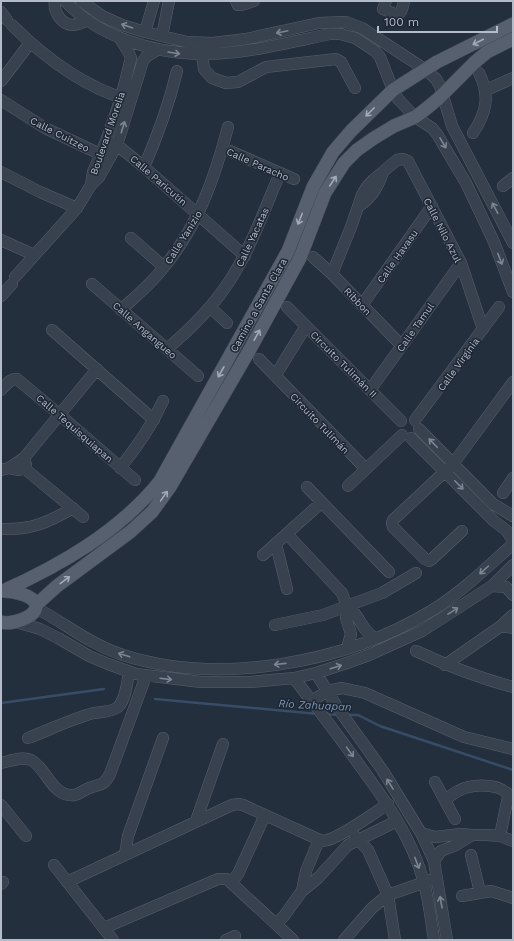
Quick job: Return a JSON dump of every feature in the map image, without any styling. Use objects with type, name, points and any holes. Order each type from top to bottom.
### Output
[{"type":"main road","name":"Camino a Santa Clara","points":[[2,591],[52,568],[71,556],[126,517],[147,497],[160,481],[288,250],[313,187],[333,152],[351,131],[392,90],[437,62],[513,24]]},
{"type":"main road","name":"Camino a Santa Clara","points":[[16,622],[30,615],[57,586],[130,532],[152,512],[170,487],[249,351],[300,258],[325,193],[344,163],[357,150],[374,138],[394,126],[415,117],[434,103],[487,52],[513,39]]},
{"type":"main road","points":[[2,591],[18,593],[26,596],[35,602],[36,607]]},
{"type":"main road","points":[[2,623],[16,622]]},
{"type":"street","points":[[55,1],[54,9],[67,24],[78,24],[88,20]]},
{"type":"street","points":[[81,1],[102,16],[122,25],[187,42],[201,43],[246,39],[319,23],[346,22],[362,28],[426,70],[436,79],[443,94],[452,126],[513,243]]},
{"type":"street","points":[[145,32],[154,1]]},
{"type":"street","points":[[162,36],[169,1]]},
{"type":"street","points":[[236,1],[238,5],[241,5],[254,1]]},
{"type":"street","points":[[386,1],[383,9],[397,15],[399,14],[404,1]]},
{"type":"street","points":[[67,2],[88,20],[119,37],[157,50],[180,54],[202,55],[238,52],[335,34],[355,38],[375,51],[380,57],[392,90],[404,107],[415,117],[432,128],[437,134],[463,177],[494,242],[513,292]]},
{"type":"street","points":[[6,19],[50,60],[87,82],[126,99]]},
{"type":"street","points":[[334,22],[335,34]]},
{"type":"street","points":[[302,27],[306,39]]},
{"type":"street","points":[[355,38],[362,28]]},
{"type":"street","points":[[119,37],[131,58],[143,61],[147,56],[157,50]]},
{"type":"street","points":[[1,81],[30,43]]},
{"type":"street","points":[[201,43],[204,69],[212,78],[226,83],[238,82],[266,67],[336,59],[341,62],[355,88]]},
{"type":"street","points":[[375,51],[386,44]]},
{"type":"street","name":"Boulevard Morelia","points":[[1,296],[34,255],[78,208],[91,185],[99,177],[117,145],[126,99],[131,58]]},
{"type":"street","name":"Boulevard Morelia","points":[[91,185],[93,172],[100,154],[143,61]]},
{"type":"street","points":[[144,167],[158,136],[169,104],[177,71]]},
{"type":"street","points":[[473,133],[481,121],[485,105],[486,90],[479,73]]},
{"type":"street","points":[[486,90],[513,78]]},
{"type":"street","name":"Calle Cuitzeo","points":[[1,100],[45,128],[100,154]]},
{"type":"street","name":"Calle Yanizio","points":[[121,310],[164,267],[198,214],[213,179],[228,127]]},
{"type":"street","name":"Calle Paricutín","points":[[106,141],[117,145],[144,167],[245,256]]},
{"type":"street","name":"Calle Paracho","points":[[223,148],[294,179]]},
{"type":"street","name":"Calle Nilo Azul","points":[[332,274],[366,188],[372,180],[397,160],[403,159],[408,161],[460,263],[483,329]]},
{"type":"street","points":[[1,172],[40,192],[78,208]]},
{"type":"street","name":"Calle Yacatas","points":[[167,349],[196,323],[224,289],[245,256],[280,173]]},
{"type":"street","points":[[503,186],[513,178]]},
{"type":"street","name":"Calle Havasu","points":[[362,305],[432,206]]},
{"type":"street","points":[[131,238],[164,267]]},
{"type":"street","points":[[1,240],[34,255]]},
{"type":"street","name":"Ribbon","points":[[313,257],[332,274],[402,346]]},
{"type":"street","name":"Calle Tamul","points":[[370,390],[460,263]]},
{"type":"street","name":"Calle Angangueo","points":[[92,284],[198,376]]},
{"type":"street","points":[[210,307],[228,323]]},
{"type":"street","name":"Circuito Tulimán II","points":[[286,307],[401,421]]},
{"type":"street","name":"Calle Virginia","points":[[417,425],[499,307]]},
{"type":"street","points":[[275,376],[306,326]]},
{"type":"street","points":[[52,330],[154,420]]},
{"type":"street","name":"Circuito Tulimán","points":[[259,359],[366,469]]},
{"type":"street","points":[[5,469],[19,470],[60,414],[97,369]]},
{"type":"street","name":"Calle Tequisquiapan","points":[[1,390],[10,380],[14,378],[17,379],[60,414],[135,480]]},
{"type":"street","points":[[462,532],[429,561],[425,559],[393,527],[392,523],[393,520],[449,468],[512,388]]},
{"type":"street","points":[[120,468],[141,442],[163,401]]},
{"type":"street","points":[[449,468],[413,418],[407,418],[401,421],[399,427],[400,433],[407,436],[449,468],[489,508],[511,533]]},
{"type":"street","points":[[348,486],[366,469],[407,436],[417,434],[417,425]]},
{"type":"street","points":[[24,463],[83,517]]},
{"type":"street","points":[[503,494],[513,478]]},
{"type":"street","points":[[307,487],[389,572]]},
{"type":"street","points":[[264,555],[321,503]]},
{"type":"street","points":[[1,529],[22,529],[39,526],[73,508]]},
{"type":"street","points":[[489,508],[513,516]]},
{"type":"street","points":[[287,534],[342,594],[347,608],[346,618],[351,634],[347,648]]},
{"type":"street","points":[[276,544],[287,589]]},
{"type":"street","points":[[36,607],[106,649],[148,662],[181,667],[234,669],[292,663],[347,648],[414,621],[451,598],[513,544]]},
{"type":"street","points":[[16,622],[40,629],[100,661],[129,672],[146,676],[201,682],[250,682],[294,678],[316,673],[369,655],[422,631],[492,586],[513,565]]},
{"type":"street","points":[[275,624],[323,615],[347,608],[382,593],[416,573]]},
{"type":"street","points":[[492,586],[511,587]]},
{"type":"street","points":[[347,608],[355,613],[365,630],[375,638]]},
{"type":"street","points":[[445,665],[501,626],[513,615]]},
{"type":"street","points":[[501,626],[513,628]]},
{"type":"street","points":[[351,634],[365,630]]},
{"type":"street","points":[[78,649],[84,637]]},
{"type":"street","points":[[100,661],[106,649]]},
{"type":"street","points":[[416,651],[445,665],[483,679],[513,687]]},
{"type":"street","points":[[28,738],[92,714],[111,710],[117,707],[122,701],[129,672]]},
{"type":"street","points":[[316,673],[337,707],[382,771],[421,833],[434,861],[447,940]]},
{"type":"street","points":[[1,763],[30,759],[36,764],[55,788],[64,793],[75,795],[88,788],[101,785],[107,780],[110,774],[146,676]]},
{"type":"street","points":[[294,678],[324,716],[388,804],[413,852],[424,882],[434,940]]},
{"type":"street","points":[[312,701],[327,691],[342,688],[365,693],[464,738],[513,749]]},
{"type":"street","points":[[125,854],[128,836],[163,738]]},
{"type":"street","points":[[196,821],[222,744]]},
{"type":"street","points":[[435,782],[456,819]]},
{"type":"street","points":[[445,800],[459,790],[467,788],[484,786],[504,790],[508,797],[500,836]]},
{"type":"street","points":[[67,882],[232,805],[238,804],[319,840],[326,841],[350,829],[388,804]]},
{"type":"street","points":[[1,806],[26,836]]},
{"type":"street","points":[[231,883],[238,874],[265,815]]},
{"type":"street","points":[[276,924],[284,916],[302,891],[318,878],[348,845],[397,821]]},
{"type":"street","points":[[350,829],[368,850],[388,894],[395,940]]},
{"type":"street","points":[[421,833],[435,837],[461,834],[472,836],[500,836],[513,841]]},
{"type":"street","points":[[434,861],[440,851],[456,845],[472,836]]},
{"type":"street","points":[[435,837],[440,851]]},
{"type":"street","points":[[302,891],[306,871],[319,840]]},
{"type":"street","points":[[472,855],[480,892]]},
{"type":"street","points":[[54,865],[113,940]]},
{"type":"street","points":[[104,928],[218,879],[227,879],[293,940]]},
{"type":"street","points":[[344,940],[372,908],[388,894],[437,879]]},
{"type":"street","points":[[462,896],[492,891],[513,898]]},
{"type":"waterway","name":"Río Zahuapan","points":[[1,703],[104,689]]},
{"type":"waterway","name":"Río Zahuapan","points":[[155,699],[318,714]]},
{"type":"waterway","name":"Río Zahuapan","points":[[327,714],[338,715]]},
{"type":"waterway","name":"Río Zahuapan","points":[[347,715],[358,715],[380,726],[513,770]]}]
